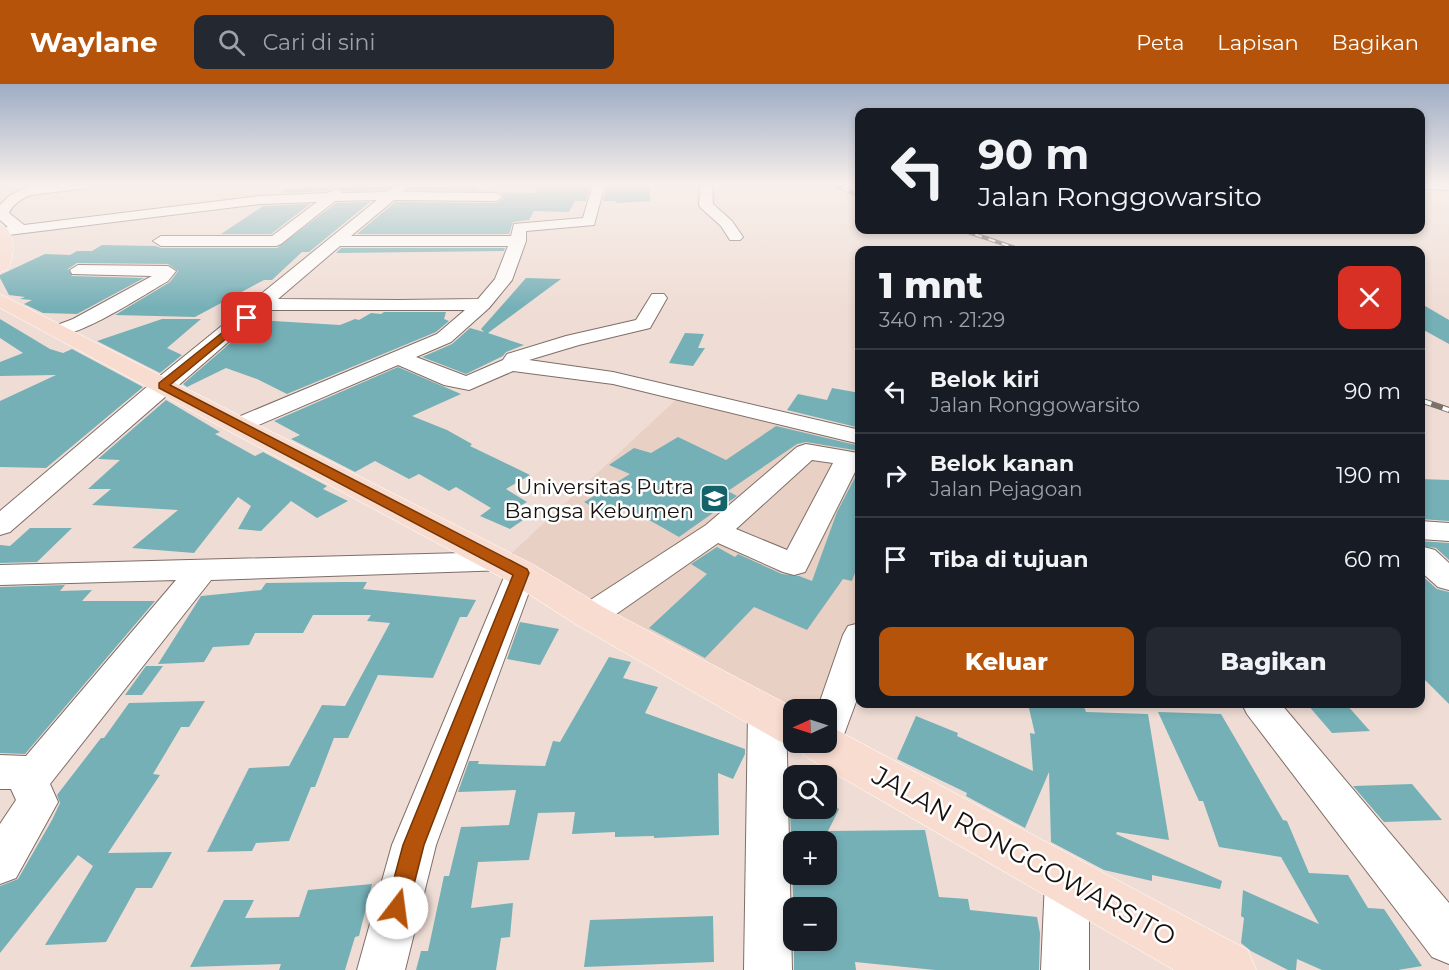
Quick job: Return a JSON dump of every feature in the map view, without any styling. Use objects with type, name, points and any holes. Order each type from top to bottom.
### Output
[{"type":"main road","name":"JALAN RONGGOWARSITO","points":[[0,300],[512,568],[590,616],[783,721]]},
{"type":"main road","name":"JALAN RONGGOWARSITO","points":[[837,751],[1228,970]]},
{"type":"street","points":[[15,225],[21,230]]},
{"type":"street","points":[[4,245],[21,230],[58,225]]},
{"type":"street","points":[[4,245],[115,225]]},
{"type":"street","points":[[121,225],[128,226],[123,232]]},
{"type":"street","points":[[203,242],[225,225]]},
{"type":"street","points":[[161,241],[276,242],[297,225]]},
{"type":"street","points":[[0,526],[163,385],[356,225]]},
{"type":"street","points":[[337,241],[542,225]]},
{"type":"street","points":[[728,225],[735,237]]},
{"type":"street","points":[[239,425],[444,338],[483,304],[503,280],[519,227]]},
{"type":"street","points":[[59,331],[80,323],[162,277],[168,271],[78,270]]},
{"type":"street","points":[[400,358],[452,380],[469,383],[510,364],[514,358],[573,340],[642,324],[658,298]]},
{"type":"street","points":[[263,304],[399,306],[483,304]]},
{"type":"street","points":[[510,364],[613,378],[855,436]]},
{"type":"street","points":[[590,616],[716,531],[806,452],[849,458],[794,565],[716,531]]},
{"type":"street","points":[[1425,542],[1449,532]]},
{"type":"street","points":[[1425,547],[1449,580]]},
{"type":"street","points":[[0,575],[202,570],[512,568],[414,845],[381,970]]},
{"type":"street","points":[[0,863],[37,802],[30,783],[18,773],[202,570]]},
{"type":"street","points":[[827,699],[855,645]]},
{"type":"street","points":[[1263,708],[1449,940]]},
{"type":"street","points":[[768,970],[806,753]]},
{"type":"street","points":[[1065,970],[1067,880]]},
{"type":"shaded area","name":"Universitas Putra Bangsa Kebumen","points":[[683,393],[855,432],[855,623],[831,699],[783,699],[783,704],[502,562]]},
{"type":"building","points":[[234,225],[282,225],[271,234],[221,234]]},
{"type":"building","points":[[307,225],[342,225],[309,252],[302,252],[272,280],[264,280],[195,317],[115,315],[170,282],[178,271],[168,264],[77,263],[68,269],[72,276],[144,278],[77,314],[43,313],[24,304],[32,300],[9,295],[0,278],[0,275],[45,254],[70,255],[77,251],[92,251],[102,245],[161,248],[277,248]]},
{"type":"building","points":[[367,225],[512,225],[509,234],[357,234]]},
{"type":"building","points":[[341,248],[505,248],[504,251],[336,253]]},
{"type":"building","points":[[526,278],[561,279],[488,333],[524,345],[466,374],[422,357],[452,344],[470,328],[484,332],[481,329]]},
{"type":"building","points":[[1425,306],[1449,320],[1449,344],[1425,331]]},
{"type":"building","points":[[446,312],[444,319],[449,321],[436,332],[287,394],[257,379],[226,368],[187,387],[183,384],[257,320],[340,325],[355,319],[359,320],[371,313]]},
{"type":"building","points":[[0,319],[50,349],[63,353],[72,349],[143,387],[46,468],[0,467],[0,401],[56,375],[0,376],[0,362],[23,353],[0,338]]},
{"type":"building","points":[[162,319],[201,319],[167,348],[182,355],[160,373],[97,341]]},
{"type":"building","points":[[685,333],[704,334],[698,348],[705,348],[693,366],[669,363]]},
{"type":"building","points":[[398,367],[461,394],[412,416],[447,430],[472,444],[470,446],[530,475],[506,489],[527,502],[511,511],[526,518],[510,529],[480,516],[491,508],[456,487],[449,491],[419,474],[409,479],[375,461],[355,472],[291,439],[300,435],[274,421]]},
{"type":"building","points":[[832,388],[855,392],[855,427],[787,410],[798,394],[827,400]]},
{"type":"building","points":[[166,400],[220,432],[215,434],[255,456],[263,452],[327,486],[323,489],[348,501],[317,518],[291,501],[261,531],[238,529],[251,506],[238,497],[194,553],[132,548],[178,510],[92,505],[111,489],[88,489],[120,460],[98,459]]},
{"type":"building","points":[[776,426],[855,445],[855,450],[806,442],[797,444],[728,491],[737,496],[679,537],[621,504],[605,514],[584,502],[630,474],[609,465],[634,448],[651,453],[678,437],[726,460]]},
{"type":"building","points":[[855,478],[855,573],[852,581],[843,579],[807,630],[754,607],[705,658],[649,628],[707,574],[691,564],[717,547],[735,557],[738,554],[782,574],[799,576],[812,581],[837,512]]},
{"type":"building","points":[[1425,479],[1449,480],[1449,521],[1425,519]]},
{"type":"building","points":[[30,528],[72,528],[37,562],[0,563],[0,545],[10,546]]},
{"type":"building","points":[[1425,541],[1449,543],[1449,560],[1436,548],[1425,547]]},
{"type":"building","points":[[1425,578],[1437,589],[1449,592],[1449,704],[1425,680]]},
{"type":"building","points":[[367,582],[363,589],[476,600],[467,617],[460,617],[433,678],[378,675],[348,738],[334,738],[315,787],[311,787],[289,841],[256,843],[252,851],[207,852],[249,768],[289,766],[322,705],[345,706],[390,623],[367,621],[371,615],[313,615],[303,633],[255,633],[249,645],[213,647],[204,662],[158,664],[201,596],[261,590],[266,583]]},
{"type":"building","points":[[65,585],[60,591],[92,590],[82,601],[155,601],[25,754],[0,753],[0,587]]},
{"type":"building","points":[[520,622],[559,629],[540,665],[507,659]]},
{"type":"building","points":[[609,657],[631,662],[623,678],[658,687],[645,713],[745,749],[745,754],[733,779],[718,773],[719,835],[654,838],[654,836],[615,837],[615,832],[572,834],[575,812],[538,813],[529,860],[478,862],[471,908],[513,903],[510,937],[501,938],[496,970],[416,970],[421,951],[428,951],[444,876],[449,876],[461,827],[509,825],[516,790],[458,792],[469,761],[479,761],[478,764],[545,766],[553,741],[560,742]]},
{"type":"building","points":[[146,666],[163,666],[142,695],[125,695]]},
{"type":"building","points":[[205,701],[189,727],[181,727],[153,774],[160,775],[108,853],[172,852],[152,888],[136,888],[106,942],[45,945],[93,866],[78,855],[0,953],[0,886],[18,879],[60,803],[57,795],[101,738],[104,738],[129,703]]},
{"type":"building","points":[[1029,708],[1084,708],[1086,712],[1148,714],[1169,840],[1117,832],[1116,834],[1222,881],[1220,889],[1152,875],[1152,881],[1104,870],[1051,842],[1049,772],[1025,828],[966,796],[967,793],[897,759],[916,716],[958,733],[957,736],[1033,771],[1030,733],[1035,734]]},
{"type":"building","points":[[1310,708],[1350,708],[1370,731],[1332,733]]},
{"type":"building","points":[[1158,712],[1221,714],[1283,820],[1287,821],[1309,873],[1348,875],[1368,908],[1384,909],[1422,966],[1398,970],[1322,970],[1297,959],[1296,970],[1288,970],[1251,951],[1241,943],[1244,918],[1241,916],[1243,890],[1319,924],[1281,857],[1219,847],[1203,801],[1199,801]]},
{"type":"building","points":[[1412,784],[1442,820],[1384,822],[1353,786]]},
{"type":"building","points":[[790,819],[834,819],[828,831],[791,831]]},
{"type":"building","points":[[925,830],[939,897],[968,899],[970,910],[1037,917],[1040,933],[1039,970],[935,970],[855,962],[856,970],[794,970],[794,951],[837,951],[837,897],[793,897],[793,885],[837,885],[837,831],[828,831]]},
{"type":"building","points":[[372,884],[359,936],[355,937],[345,970],[279,970],[281,964],[190,967],[224,900],[254,900],[245,918],[299,917],[308,890]]},
{"type":"building","points":[[713,916],[714,962],[584,967],[590,920]]},
{"type":"railway","points":[[974,234],[1009,246]]},
{"type":"railway","points":[[1425,402],[1449,410]]},
{"type":"place","name":"Universitas Putra Bangsa Kebumen","points":[[715,498]]},
{"type":"route","points":[[247,318],[163,385],[522,573],[414,845],[397,908]]}]
